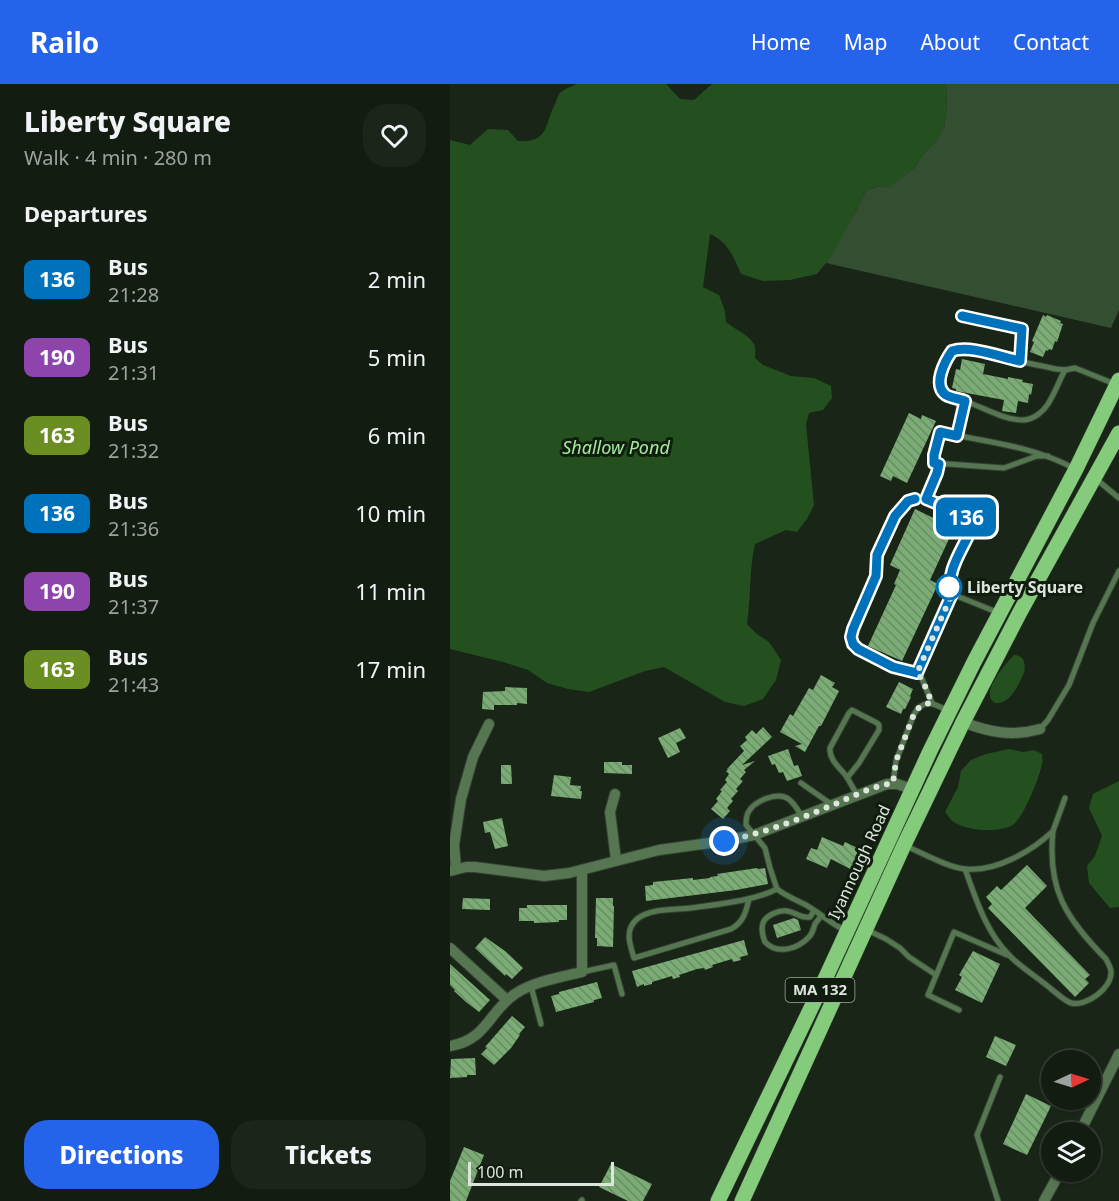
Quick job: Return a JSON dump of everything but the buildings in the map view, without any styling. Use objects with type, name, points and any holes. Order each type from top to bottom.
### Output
[{"type":"main road","name":"Iyannough Road","points":[[718,1201],[912,789],[1076,469],[1118,382]]},
{"type":"main road","name":"Iyannough Road","points":[[742,1201],[904,845],[963,722],[1020,612],[1119,433]]},
{"type":"street","points":[[963,722],[1000,733],[1020,733],[1040,729]]},
{"type":"street","points":[[489,724],[473,756],[461,799],[454,845],[453,870],[466,867],[488,868],[544,876],[569,873],[659,850],[754,835],[880,786],[893,783],[912,789]]},
{"type":"street","points":[[615,794],[610,812],[616,861]]},
{"type":"street","points":[[450,1046],[466,1041],[482,1030],[507,1000],[517,992],[582,972],[582,870]]},
{"type":"street","points":[[450,948],[507,1000]]},
{"type":"street","points":[[1085,1122],[1119,1054]]},
{"type":"street","points":[[1044,1201],[1054,1182]]},
{"type":"lane","points":[[962,316],[1022,329],[1020,361]]},
{"type":"lane","points":[[1065,370],[1047,405],[1040,413],[1025,420],[997,414],[946,395],[941,388],[940,381],[945,361],[952,351],[959,349],[1065,370],[1075,368],[1118,382]]},
{"type":"lane","points":[[957,436],[965,401]]},
{"type":"lane","points":[[1048,456],[1037,456],[1004,468],[934,463],[940,432],[1024,449],[1048,456],[1076,469]]},
{"type":"lane","points":[[926,499],[939,464]]},
{"type":"lane","points":[[1095,478],[1119,498]]},
{"type":"lane","points":[[917,673],[952,594],[949,583],[951,574],[968,536],[966,517],[926,499],[908,501],[895,516],[877,555],[876,576],[851,637],[853,644],[866,654],[893,667],[917,673],[932,703]]},
{"type":"lane","points":[[1040,729],[1069,685],[1093,623],[1119,571]]},
{"type":"lane","points":[[952,594],[1000,614]]},
{"type":"lane","points":[[893,783],[896,761],[918,707],[932,703],[950,712]]},
{"type":"lane","points":[[847,778],[879,730],[877,723],[852,710],[830,747],[830,753],[857,795]]},
{"type":"lane","points":[[801,783],[833,805]]},
{"type":"lane","points":[[802,817],[793,803],[785,797],[776,797],[760,801],[750,810],[746,825],[765,848],[777,889],[847,931]]},
{"type":"lane","points":[[965,869],[986,921],[994,936],[1010,956],[1070,1003],[1085,1003],[1091,999],[1106,985],[1111,972],[1106,959],[1075,926],[1055,883],[1050,852],[1053,831],[1065,798]]},
{"type":"lane","points":[[904,845],[933,859],[965,869],[992,866],[1012,858],[1032,849],[1053,831]]},
{"type":"lane","points":[[749,898],[741,922],[731,929],[634,958],[628,941],[632,925],[639,918],[660,911],[749,898],[768,894],[777,889]]},
{"type":"lane","points":[[814,911],[810,917],[804,918],[786,910],[772,914],[764,920],[762,927],[765,942],[775,950],[794,946],[812,935],[815,924],[821,916]]},
{"type":"lane","points":[[865,930],[886,939],[936,975]]},
{"type":"lane","points":[[959,1010],[927,995],[954,932],[1010,956]]},
{"type":"lane","points":[[582,972],[614,965],[622,994]]},
{"type":"lane","points":[[1111,972],[1119,974]]},
{"type":"lane","points":[[531,986],[541,1024]]},
{"type":"lane","points":[[998,1201],[977,1135],[1000,1077]]},
{"type":"shaded area","points":[[946,84],[1119,84],[1119,310],[1111,328],[826,263],[865,192],[880,186],[889,187],[914,168],[937,140],[944,127],[947,107]]},
{"type":"water","name":"Shallow Pond","points":[[577,84],[666,84],[680,99],[694,100],[712,84],[946,84],[947,107],[944,127],[937,140],[914,168],[889,188],[880,186],[865,192],[830,258],[817,274],[790,280],[763,281],[741,274],[725,245],[710,234],[703,287],[719,295],[726,322],[751,340],[755,347],[755,358],[763,365],[791,376],[814,378],[831,386],[832,398],[823,410],[809,413],[806,424],[814,505],[807,519],[797,532],[786,530],[755,544],[747,624],[769,642],[781,660],[776,680],[763,699],[744,706],[725,702],[664,667],[645,671],[589,692],[547,683],[528,670],[450,649],[450,140],[470,145],[488,129],[508,130],[518,141],[536,139],[545,130],[559,94]]},
{"type":"water","points":[[1014,655],[1024,661],[1024,673],[1010,697],[995,703],[991,700],[990,690],[999,673]]},
{"type":"water","points":[[1009,749],[1023,752],[1034,750],[1042,754],[1038,777],[1027,805],[1018,820],[1008,827],[982,830],[964,827],[951,820],[945,812],[958,787],[961,771],[971,760]]},
{"type":"water","points":[[1119,781],[1119,907],[1110,908],[1089,883],[1087,866],[1095,856],[1102,836],[1089,808],[1093,794]]},
{"type":"bus line","name":"136","points":[[915,499],[908,501],[895,516],[877,555],[876,576],[851,637],[853,644],[866,654],[893,667],[917,673],[952,594],[949,583],[951,574],[969,530],[966,517],[926,499],[939,464],[934,463],[934,455],[940,432],[957,436],[965,401],[946,395],[941,388],[940,381],[945,361],[952,351],[959,349],[989,353],[1020,361],[1022,329],[962,316]]},
{"type":"place","name":"Liberty Square","points":[[949,587]]},
{"type":"route","points":[[724,841],[768,831],[880,786],[893,783],[896,761],[914,714],[918,707],[932,703],[917,673],[952,594],[949,587]]}]
